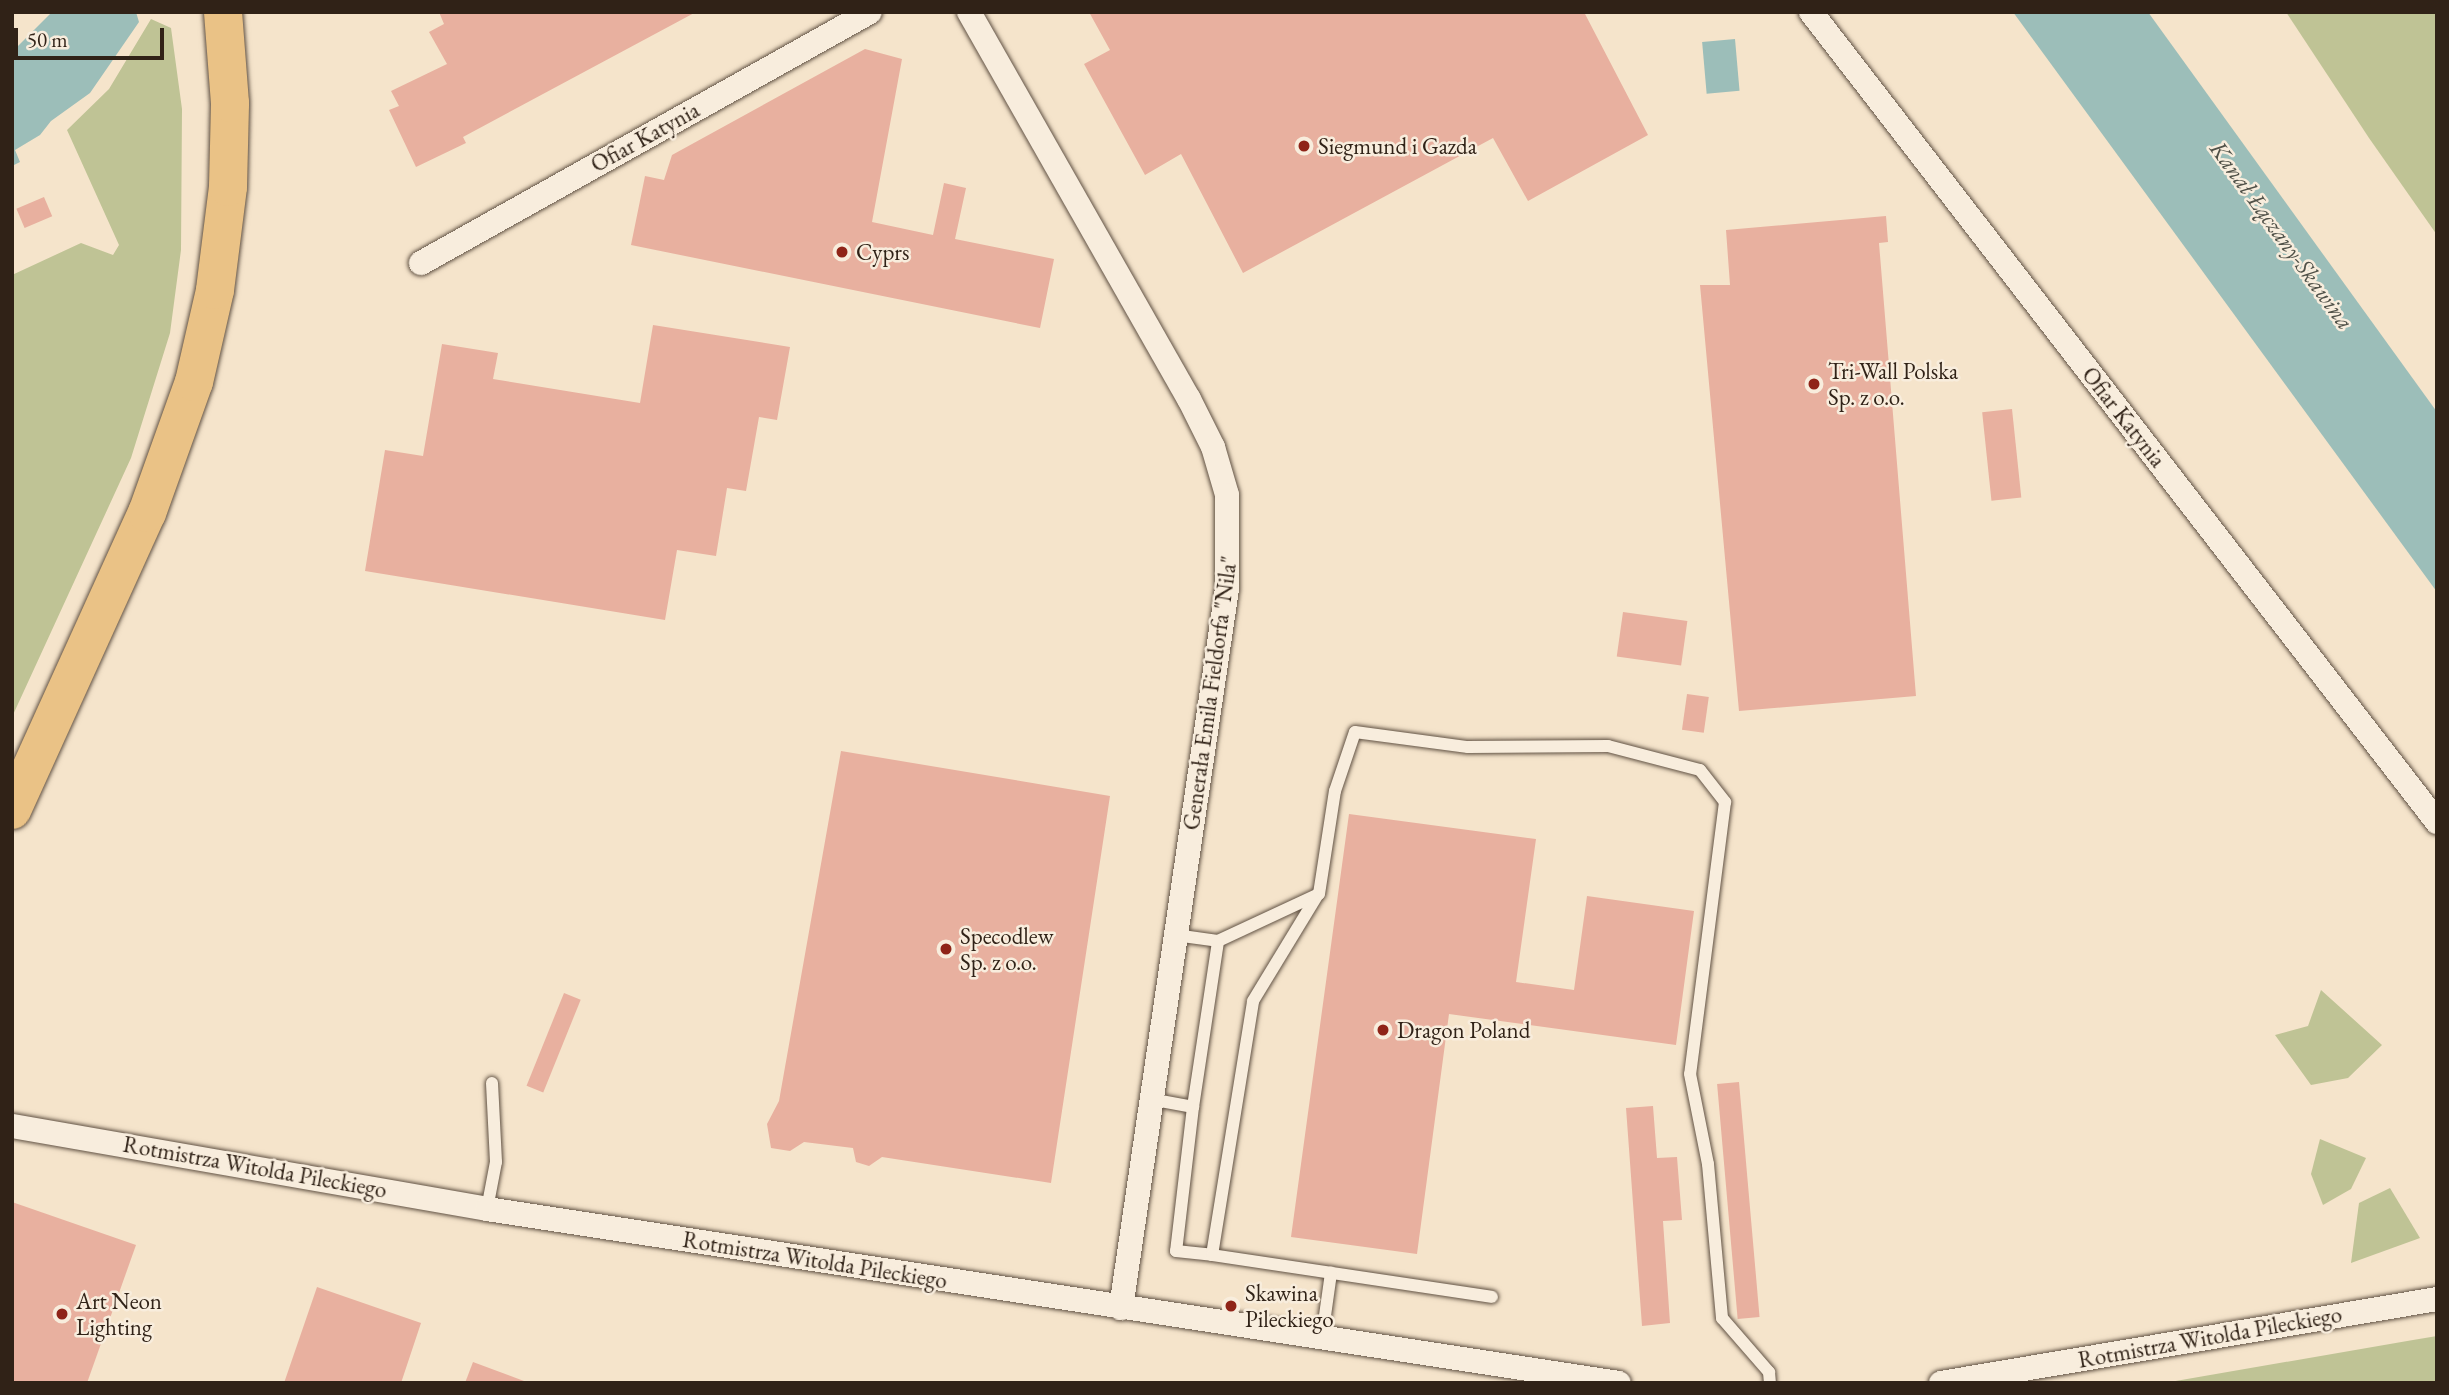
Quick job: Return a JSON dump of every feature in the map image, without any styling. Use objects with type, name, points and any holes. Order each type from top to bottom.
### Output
[{"type":"main road","points":[[12,810],[147,513],[194,382],[215,290],[228,187],[230,91],[223,12]]},
{"type":"street","name":"Ofiar Katynia","points":[[421,263],[870,12]]},
{"type":"street","name":"Generała Emila Fieldorfa \"Nila\"","points":[[970,12],[1189,399],[1213,447],[1227,495],[1227,589],[1121,1308]]},
{"type":"street","name":"Ofiar Katynia","points":[[1811,12],[2437,822]]},
{"type":"street","name":"Rotmistrza Witolda Pileckiego","points":[[12,1126],[487,1209],[1619,1383]]},
{"type":"street","name":"Rotmistrza Witolda Pileckiego","points":[[1941,1383],[2437,1299]]},
{"type":"lane","points":[[1212,1255],[1253,1002],[1319,894],[1335,791],[1355,732],[1468,747],[1608,746],[1700,769],[1725,802],[1690,1074],[1708,1164],[1722,1318],[1769,1372],[1770,1383]]},
{"type":"lane","points":[[1175,935],[1218,942],[1319,894]]},
{"type":"lane","points":[[1218,942],[1193,1107],[1177,1251],[1492,1297]]},
{"type":"lane","points":[[487,1209],[496,1162],[492,1083]]},
{"type":"lane","points":[[1150,1099],[1193,1107]]},
{"type":"lane","points":[[1322,1337],[1331,1273]]},
{"type":"green space","points":[[2286,12],[2437,12],[2437,235],[2369,138]]},
{"type":"green space","points":[[151,19],[171,28],[182,109],[181,250],[170,333],[131,458],[12,717],[12,275],[81,243],[113,255],[119,245],[67,130],[109,89]]},
{"type":"green space","points":[[2321,990],[2382,1045],[2348,1078],[2311,1085],[2275,1035],[2308,1026]]},
{"type":"green space","points":[[2320,1139],[2366,1158],[2351,1189],[2323,1205],[2311,1174]]},
{"type":"green space","points":[[2390,1188],[2420,1238],[2351,1263],[2359,1203]]},
{"type":"green space","points":[[2437,1336],[2437,1383],[2164,1383],[2413,1340]]},
{"type":"water","points":[[52,12],[136,12],[139,22],[90,93],[51,121],[40,135],[15,150],[20,162],[12,166],[12,52]]},
{"type":"water","name":"Kanał Łączany-Skawina","points":[[2013,12],[2148,12],[2437,412],[2437,592]]},
{"type":"water","points":[[1735,39],[1740,91],[1707,94],[1702,42]]},
{"type":"building","points":[[439,12],[696,12],[463,137],[466,143],[416,167],[389,110],[399,106],[391,91],[447,64],[429,32],[444,24]]},
{"type":"building","name":"Siegmund i Gazda","points":[[1089,12],[1584,12],[1648,135],[1528,201],[1493,138],[1243,273],[1181,154],[1145,175],[1084,64],[1110,50]]},
{"type":"building","points":[[865,49],[902,59],[872,222],[933,235],[944,183],[966,188],[955,239],[1054,259],[1040,328],[631,245],[645,176],[664,180],[672,155]]},
{"type":"building","points":[[44,197],[52,216],[25,228],[16,209]]},
{"type":"building","name":"Tri-Wall Polska Sp. z o.o.","points":[[1886,216],[1888,242],[1879,243],[1916,696],[1739,711],[1700,285],[1730,285],[1726,230]]},
{"type":"building","points":[[653,325],[790,347],[777,420],[759,417],[746,491],[727,488],[716,556],[677,550],[665,620],[365,571],[385,450],[423,456],[442,344],[498,353],[493,379],[640,403]]},
{"type":"building","points":[[2012,409],[2021,498],[1991,501],[1982,412]]},
{"type":"building","points":[[1623,612],[1687,621],[1681,666],[1617,657]]},
{"type":"building","points":[[1687,694],[1709,697],[1704,733],[1682,730]]},
{"type":"building","name":"Specodlew Sp. z o.o.","points":[[841,751],[1110,796],[1051,1183],[882,1157],[869,1166],[856,1162],[853,1148],[804,1142],[790,1151],[771,1148],[767,1124],[779,1101]]},
{"type":"building","name":"Dragon Poland","points":[[1349,814],[1536,839],[1516,982],[1574,990],[1587,896],[1694,911],[1676,1045],[1449,1014],[1417,1254],[1291,1237]]},
{"type":"building","points":[[564,993],[581,1000],[543,1092],[527,1086]]},
{"type":"building","points":[[1739,1082],[1760,1317],[1738,1319],[1717,1084]]},
{"type":"building","points":[[1653,1106],[1657,1158],[1677,1157],[1682,1220],[1663,1221],[1670,1323],[1642,1326],[1626,1108]]},
{"type":"building","name":"Art Neon Lighting","points":[[12,1202],[136,1245],[87,1383],[12,1383]]},
{"type":"building","points":[[317,1287],[421,1323],[401,1383],[284,1383]]},
{"type":"building","points":[[473,1362],[524,1381],[524,1383],[465,1383]]},
{"type":"place","name":"Siegmund i Gazda","points":[[1304,146]]},
{"type":"place","name":"Cyprs","points":[[842,252]]},
{"type":"place","name":"Tri-Wall Polska Sp. z o.o.","points":[[1814,384]]},
{"type":"place","name":"Specodlew Sp. z o.o.","points":[[946,949]]},
{"type":"place","name":"Dragon Poland","points":[[1383,1030]]},
{"type":"place","name":"Skawina Pileckiego","points":[[1231,1306]]},
{"type":"place","name":"Art Neon Lighting","points":[[62,1314]]}]
